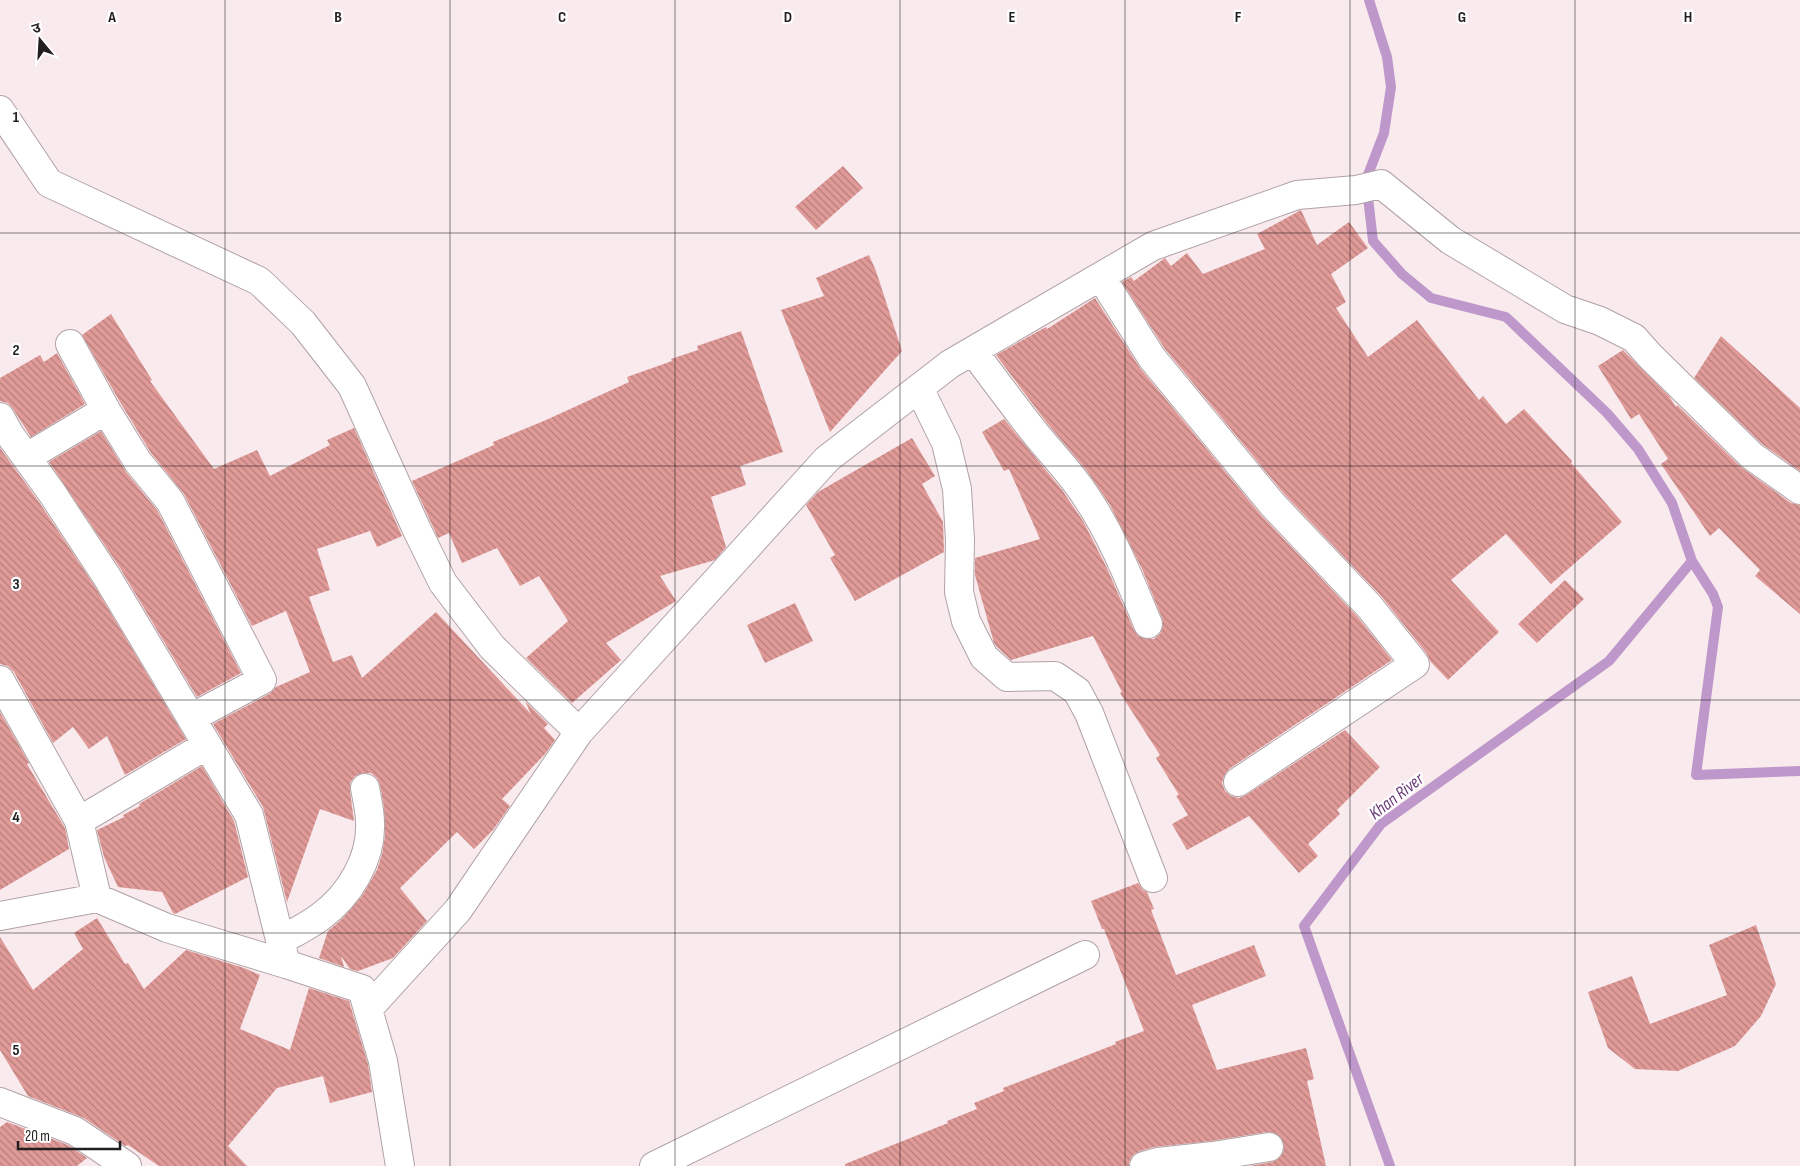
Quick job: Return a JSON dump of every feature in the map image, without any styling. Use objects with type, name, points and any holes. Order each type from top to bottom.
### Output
[{"type":"street","points":[[0,110],[49,183],[260,280],[303,323],[352,386],[443,583],[492,646],[579,732]]},
{"type":"street","points":[[368,1009],[458,910],[579,732],[827,459],[950,364],[1152,246],[1298,195],[1369,187],[1450,240],[1566,309],[1600,321],[1634,338],[1752,456],[1800,490]]},
{"type":"street","points":[[1101,276],[1152,358],[1273,505],[1369,606],[1415,664],[1238,782]]},
{"type":"street","points":[[70,344],[106,410],[138,462],[170,501],[218,590],[262,680],[191,718]]},
{"type":"street","points":[[973,351],[1088,498],[1118,555],[1148,624]]},
{"type":"street","points":[[919,388],[946,443],[958,489],[960,540],[959,592],[966,620],[984,657],[1007,677],[1056,676],[1077,690],[1089,713],[1153,878]]},
{"type":"street","points":[[15,452],[106,410]]},
{"type":"street","points":[[0,417],[15,452],[52,493],[107,577],[249,815],[283,952]]},
{"type":"street","points":[[0,680],[79,821],[97,898]]},
{"type":"street","points":[[79,821],[207,745]]},
{"type":"street","points":[[283,952],[341,898],[356,877],[367,849],[370,823],[365,788]]},
{"type":"street","points":[[0,916],[97,898],[167,928],[283,952],[362,989],[383,1061],[400,1166]]},
{"type":"street","points":[[654,1166],[1084,955]]},
{"type":"street","points":[[0,1102],[75,1131],[127,1166]]},
{"type":"street","points":[[1144,1166],[1158,1162],[1268,1147]]},
{"type":"building","points":[[843,166],[863,188],[816,230],[795,207]]},
{"type":"building","points":[[1301,210],[1317,245],[1349,222],[1368,248],[1331,274],[1346,302],[1336,308],[1368,357],[1417,320],[1479,400],[1483,396],[1506,424],[1524,409],[1572,461],[1571,463],[1622,522],[1551,584],[1506,534],[1451,580],[1499,632],[1448,680],[1430,661],[1427,654],[1381,596],[1285,495],[1165,349],[1122,282],[1131,277],[1134,281],[1165,258],[1171,266],[1187,253],[1203,274],[1265,249],[1257,234]]},
{"type":"building","points":[[869,255],[902,351],[830,432],[781,310],[824,296],[816,278]]},
{"type":"building","points":[[1095,298],[1140,368],[1261,515],[1357,616],[1392,660],[1229,769],[1224,776],[1222,783],[1225,791],[1231,796],[1239,798],[1345,730],[1380,767],[1337,810],[1340,814],[1308,844],[1318,856],[1299,873],[1249,816],[1187,850],[1172,824],[1188,815],[1176,796],[1179,795],[1156,758],[1160,755],[1120,693],[1122,692],[1093,636],[1011,660],[994,643],[975,575],[975,558],[1040,539],[1009,469],[1004,471],[982,432],[1004,419],[1062,490],[1083,521],[1138,636],[1154,639],[1160,634],[1163,626],[1162,618],[1142,569],[1110,505],[1087,471],[1047,423],[996,355],[1046,327],[1047,329]]},
{"type":"building","points":[[111,314],[152,380],[150,381],[214,469],[257,450],[270,476],[330,445],[327,440],[354,428],[402,536],[377,547],[370,531],[317,549],[330,590],[309,597],[333,662],[352,655],[362,678],[436,612],[531,714],[525,701],[548,724],[544,728],[555,740],[545,754],[502,799],[510,806],[493,830],[474,849],[457,832],[400,888],[427,921],[393,958],[358,971],[350,969],[341,956],[344,967],[319,958],[328,931],[342,919],[362,896],[377,870],[382,854],[385,836],[384,807],[380,785],[377,778],[371,773],[355,776],[350,783],[354,821],[320,809],[287,902],[263,807],[213,724],[269,694],[276,687],[310,672],[286,611],[252,626],[184,494],[151,453],[82,335]]},
{"type":"building","points":[[741,331],[783,452],[740,466],[746,485],[711,497],[726,547],[715,560],[660,576],[676,601],[606,643],[621,660],[572,703],[526,658],[568,621],[539,576],[520,586],[497,548],[462,563],[449,533],[438,538],[412,481],[494,445],[493,442],[629,382],[627,377],[698,350],[697,346]]},
{"type":"building","points":[[1721,336],[1800,408],[1800,471],[1762,444],[1694,378]]},
{"type":"building","points":[[1623,350],[1669,396],[1676,407],[1677,405],[1741,467],[1791,503],[1800,505],[1800,614],[1755,576],[1760,570],[1719,528],[1710,536],[1661,464],[1668,459],[1639,414],[1631,419],[1598,366]]},
{"type":"building","points":[[57,353],[85,404],[31,437],[8,403],[0,401],[0,378],[40,355],[44,362]]},
{"type":"building","points":[[101,431],[126,472],[157,510],[241,673],[197,697],[120,568],[49,462]]},
{"type":"building","points":[[912,438],[935,476],[922,484],[943,522],[944,552],[855,601],[830,558],[835,555],[806,505],[818,492]]},
{"type":"building","points":[[0,448],[39,502],[94,585],[186,739],[125,775],[107,736],[89,749],[73,727],[53,743],[14,672],[8,666],[0,664]]},
{"type":"building","points":[[1565,580],[1584,599],[1537,643],[1518,624]]},
{"type":"building","points":[[795,603],[813,641],[765,663],[747,625]]},
{"type":"building","points":[[0,712],[29,763],[27,764],[65,828],[69,849],[0,890]]},
{"type":"building","points":[[202,766],[234,821],[248,877],[175,914],[162,892],[118,887],[104,857],[97,830],[124,817],[123,815],[140,806],[139,804]]},
{"type":"building","points":[[1138,883],[1147,892],[1154,909],[1151,910],[1176,975],[1254,945],[1266,976],[1192,1005],[1217,1070],[1306,1048],[1314,1079],[1307,1081],[1326,1166],[1249,1166],[1272,1162],[1283,1153],[1284,1145],[1281,1138],[1275,1133],[1267,1132],[1211,1141],[1154,1147],[1133,1155],[1129,1166],[845,1166],[845,1164],[948,1123],[947,1121],[977,1109],[974,1103],[1004,1091],[1003,1088],[1116,1044],[1115,1042],[1144,1031],[1091,901]]},
{"type":"building","points":[[97,918],[125,964],[128,963],[144,989],[186,950],[244,968],[260,975],[240,1029],[290,1050],[309,988],[349,1001],[368,1064],[372,1092],[330,1103],[323,1076],[277,1088],[228,1146],[247,1166],[159,1166],[84,1118],[28,1096],[0,1050],[0,937],[33,990],[83,949],[74,933]]},
{"type":"building","points":[[1756,925],[1776,984],[1761,1016],[1735,1046],[1678,1071],[1635,1069],[1608,1048],[1588,992],[1632,976],[1650,1024],[1727,995],[1709,945]]},
{"type":"building","points":[[7,1122],[68,1145],[87,1158],[77,1166],[0,1166],[0,1127]]},
{"type":"waterway","points":[[1369,0],[1387,57],[1391,87],[1384,133],[1366,180],[1373,241],[1402,274],[1431,298],[1506,317],[1607,413],[1638,449],[1672,503],[1692,561],[1713,594],[1718,607],[1696,775],[1800,771]]},
{"type":"waterway","name":"Khan River","points":[[1390,1166],[1304,926],[1381,824],[1609,661],[1692,561]]}]
